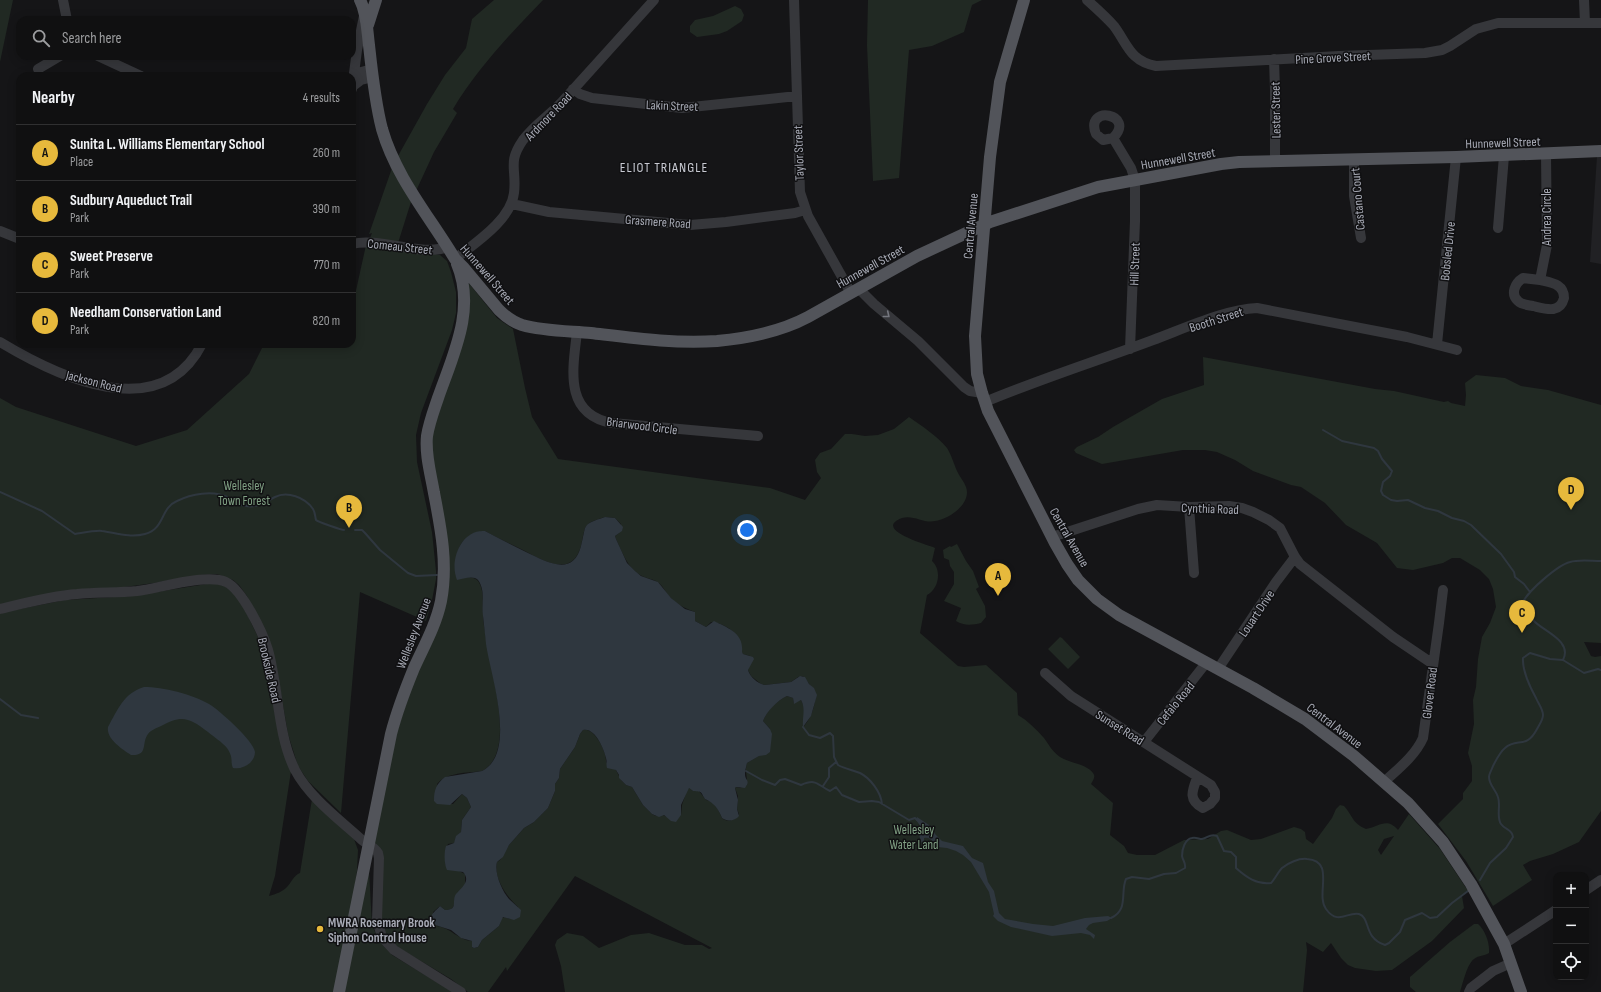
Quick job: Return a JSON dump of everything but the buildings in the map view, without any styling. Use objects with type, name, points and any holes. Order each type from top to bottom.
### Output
[{"type":"main road","points":[[366,28],[376,0]]},
{"type":"main road","name":"Central Avenue","points":[[1024,0],[1000,82],[990,157],[975,342],[976,370],[983,398],[1052,537],[1074,575],[1099,601],[1120,616],[1218,669],[1305,719],[1325,733],[1384,782],[1421,816],[1449,850],[1477,895],[1504,944],[1521,992]]},
{"type":"main road","name":"Hunnewell Street","points":[[364,4],[372,73],[382,128],[392,157],[411,193],[455,260],[464,268],[499,310],[509,319],[526,326],[576,332],[683,342],[738,338],[776,331],[792,326],[917,256],[985,224],[1098,187],[1221,164],[1275,161],[1504,156],[1601,151]]},
{"type":"main road","name":"Wellesley Avenue","points":[[338,992],[393,726],[403,696],[435,620],[442,593],[444,562],[442,532],[427,444],[432,419],[458,344],[464,314],[464,287],[455,260]]},
{"type":"street","points":[[63,0],[66,16]]},
{"type":"street","name":"Ardmore Road","points":[[512,204],[514,188],[513,162],[519,147],[528,134],[551,113],[654,0]]},
{"type":"street","name":"Taylor Street","points":[[794,0],[799,186],[805,210],[855,291],[874,304],[918,341],[962,386],[983,398]]},
{"type":"street","name":"Pine Grove Street","points":[[1086,0],[1099,4],[1127,48],[1137,59],[1146,64],[1156,66],[1425,53],[1442,50],[1476,28],[1498,23],[1601,23]]},
{"type":"street","points":[[1584,0],[1585,23]]},
{"type":"street","points":[[354,72],[364,4]]},
{"type":"street","points":[[38,69],[53,60]]},
{"type":"street","points":[[107,60],[132,72]]},
{"type":"street","name":"Lester Street","points":[[1274,60],[1275,161]]},
{"type":"street","points":[[356,74],[372,73]]},
{"type":"street","points":[[356,83],[372,73]]},
{"type":"street","name":"Lakin Street","points":[[573,89],[583,96],[592,98],[682,108],[796,96]]},
{"type":"street","points":[[1113,138],[1131,168],[1135,180]]},
{"type":"street","name":"Andrea Circle","points":[[1540,280],[1547,245],[1546,154]]},
{"type":"street","points":[[1498,228],[1504,156]]},
{"type":"street","name":"Bobsled Drive","points":[[1437,344],[1456,157]]},
{"type":"street","name":"Castano Court","points":[[1354,160],[1354,189],[1361,238]]},
{"type":"street","name":"Hill Street","points":[[1130,349],[1135,221],[1135,180]]},
{"type":"street","points":[[455,260],[496,225],[512,204]]},
{"type":"street","name":"Grasmere Road","points":[[512,204],[549,212],[690,224],[726,222],[795,213],[805,210]]},
{"type":"street","points":[[0,231],[16,237]]},
{"type":"street","name":"Comeau Street","points":[[356,243],[367,242],[433,250],[447,248]]},
{"type":"street","points":[[1528,278],[1540,280],[1556,284],[1562,289],[1564,298],[1563,303],[1559,307],[1553,310],[1548,310],[1523,304],[1516,298],[1514,288],[1520,280],[1528,278]]},
{"type":"street","name":"Booth Street","points":[[983,398],[1032,383],[1130,349],[1236,310],[1257,308],[1407,337],[1456,350]]},
{"type":"street","name":"Briarwood Circle","points":[[576,332],[573,371],[574,387],[578,399],[583,407],[597,419],[612,423],[758,436]]},
{"type":"street","name":"Jackson Road","points":[[0,342],[31,360],[59,373],[96,384],[127,390],[148,387],[169,379],[188,364],[199,348]]},
{"type":"street","name":"Cynthia Road","points":[[1052,537],[1138,509],[1156,505],[1236,507],[1254,512],[1269,520],[1282,531],[1300,564],[1393,637],[1433,664]]},
{"type":"street","points":[[1189,507],[1194,573]]},
{"type":"street","name":"Louart Drive","points":[[1218,669],[1276,582],[1295,557]]},
{"type":"street","name":"Brookside Road","points":[[0,609],[64,595],[130,591],[205,579],[220,579],[230,584],[240,595],[258,625],[266,644],[272,665],[285,742],[297,774],[317,798],[369,846],[379,868],[377,923],[383,939],[394,950],[461,992]]},
{"type":"street","name":"Glover Road","points":[[1384,782],[1411,756],[1419,746],[1422,738],[1439,623],[1442,590]]},
{"type":"street","name":"Cefalo Road","points":[[1144,742],[1206,663]]},
{"type":"street","name":"Sunset Road","points":[[1045,673],[1068,693],[1198,778]]},
{"type":"street","points":[[1589,888],[1601,880]]},
{"type":"street","points":[[1504,944],[1553,912]]},
{"type":"street","points":[[1469,992],[1493,971],[1511,963]]},
{"type":"shaded area","points":[[1597,156],[1601,156],[1601,264],[1590,262]]},
{"type":"shaded area","points":[[605,517],[615,518],[623,527],[622,531],[615,536],[627,563],[635,571],[641,576],[658,582],[671,598],[685,609],[695,612],[695,621],[706,627],[714,621],[730,629],[738,636],[743,654],[753,657],[754,659],[748,670],[755,680],[765,685],[791,682],[800,676],[805,677],[809,684],[814,688],[817,695],[811,716],[803,727],[804,710],[801,700],[794,704],[793,698],[787,696],[770,710],[763,721],[770,729],[772,734],[770,752],[747,763],[745,776],[748,782],[747,785],[745,788],[735,788],[738,800],[737,809],[739,816],[731,820],[722,818],[715,806],[705,799],[701,792],[693,791],[689,788],[681,805],[681,815],[676,822],[671,821],[664,815],[659,817],[652,814],[643,805],[632,787],[626,785],[619,778],[616,770],[607,768],[603,749],[595,735],[587,730],[583,730],[575,747],[560,769],[559,778],[555,784],[555,791],[548,808],[534,822],[524,828],[509,845],[503,857],[497,862],[496,866],[501,887],[509,899],[521,910],[520,917],[514,920],[503,917],[499,926],[482,940],[478,947],[474,948],[472,947],[472,941],[461,938],[451,930],[435,925],[431,916],[440,906],[445,910],[452,908],[456,894],[465,884],[466,878],[463,872],[447,870],[445,865],[445,855],[446,846],[454,843],[456,836],[461,832],[462,820],[471,807],[467,798],[462,794],[450,805],[437,804],[434,801],[436,788],[439,782],[445,777],[482,771],[493,762],[498,748],[500,731],[496,692],[486,644],[482,589],[478,580],[476,579],[468,578],[457,580],[455,572],[456,556],[463,541],[469,535],[485,531],[541,559],[558,564],[565,564],[572,562],[577,556],[586,526]]},
{"type":"shaded area","points":[[144,687],[160,688],[186,694],[202,700],[214,707],[249,741],[255,752],[252,761],[244,767],[233,768],[231,757],[227,748],[202,727],[186,719],[168,722],[151,731],[146,738],[144,748],[140,753],[137,755],[131,755],[127,753],[109,736],[108,727],[122,702],[131,693]]},
{"type":"shaded area","points":[[917,817],[932,827],[935,834],[942,841],[963,846],[972,858],[983,863],[988,882],[994,891],[999,913],[1005,919],[1053,926],[1085,918],[1108,916],[1112,918],[1107,921],[1089,925],[1086,929],[1095,935],[1094,939],[1090,935],[1081,933],[1052,936],[1011,927],[998,921],[993,916],[994,914],[989,892],[971,862],[956,851],[937,847],[932,840],[928,838],[924,838],[924,844],[922,844],[919,835],[921,827],[916,820]]},
{"type":"green space","points":[[0,0],[13,0],[0,62]]},
{"type":"green space","points":[[494,0],[543,0],[484,65],[453,109],[457,113],[434,152],[416,191],[398,156],[445,75],[466,48],[472,19]]},
{"type":"green space","points":[[868,0],[982,0],[972,5],[964,32],[932,46],[909,50],[899,178],[873,181],[867,45]]},
{"type":"green space","points":[[735,6],[741,9],[744,15],[742,21],[727,31],[719,34],[697,37],[690,32],[690,26],[695,20],[713,16]]},
{"type":"green space","points":[[392,168],[411,202],[398,243],[370,238],[372,233],[369,234]]},
{"type":"green space","name":"Wellesley Town Forest","points":[[366,245],[440,255],[447,261],[451,272],[456,292],[456,313],[452,330],[421,413],[416,435],[417,462],[432,532],[436,571],[432,600],[426,621],[360,592],[341,813],[308,781],[298,766],[288,734],[276,664],[247,596],[239,585],[233,580],[217,574],[200,575],[154,583],[0,604],[0,398],[16,407],[136,446],[187,430],[249,374],[262,348],[356,348],[356,290]]},
{"type":"green space","name":"Wellesley Water Land","points":[[467,281],[497,318],[513,329],[532,417],[558,459],[770,488],[805,500],[821,478],[817,472],[815,460],[820,453],[831,449],[845,434],[865,436],[878,435],[894,429],[909,417],[934,435],[947,448],[966,487],[967,493],[963,505],[953,514],[941,520],[925,521],[906,517],[896,521],[893,525],[900,534],[907,538],[935,548],[932,561],[937,569],[938,579],[934,588],[927,595],[920,633],[958,666],[964,667],[986,665],[1017,693],[1018,715],[1038,731],[1060,757],[1087,768],[1093,773],[1094,778],[1091,784],[1113,803],[1110,835],[1124,846],[1128,853],[1137,855],[1155,855],[1184,840],[1208,839],[1221,831],[1227,830],[1251,840],[1261,839],[1294,827],[1305,832],[1306,839],[1313,844],[1340,805],[1344,806],[1353,819],[1361,827],[1366,829],[1387,823],[1394,826],[1398,830],[1409,814],[1440,849],[1468,891],[1462,896],[1464,908],[1432,941],[1392,970],[1376,971],[1355,968],[1348,965],[1341,958],[1331,943],[1323,952],[1306,942],[1307,950],[1303,992],[565,992],[561,966],[555,945],[557,940],[567,933],[583,936],[599,948],[631,935],[649,933],[685,945],[702,945],[709,949],[712,948],[575,876],[507,971],[506,967],[488,992],[468,992],[451,979],[399,948],[388,937],[382,926],[373,844],[396,735],[443,592],[426,445],[460,339]],"holes":[[[605,517],[615,518],[621,524],[619,533],[615,536],[623,555],[629,565],[637,573],[659,583],[676,603],[695,612],[695,621],[706,627],[711,622],[717,623],[733,631],[740,641],[741,652],[750,656],[748,670],[751,676],[761,684],[765,685],[791,682],[798,677],[803,676],[816,693],[813,711],[804,726],[804,707],[801,700],[794,703],[793,698],[787,696],[776,703],[770,710],[763,721],[770,729],[770,749],[747,763],[746,786],[735,788],[738,796],[737,809],[739,814],[736,818],[729,821],[724,820],[714,804],[706,800],[699,791],[693,791],[688,787],[682,805],[681,815],[667,817],[652,814],[643,805],[632,787],[626,785],[621,780],[616,770],[606,762],[605,753],[596,736],[592,732],[583,730],[575,747],[560,769],[559,778],[555,784],[555,791],[548,808],[534,822],[524,828],[497,862],[496,868],[499,881],[505,893],[518,907],[509,919],[505,917],[502,918],[499,926],[482,940],[478,947],[474,948],[472,947],[472,941],[463,939],[446,929],[437,926],[433,912],[440,906],[445,910],[452,909],[456,895],[465,885],[465,874],[445,864],[445,852],[448,844],[454,843],[461,832],[462,820],[471,807],[467,798],[462,794],[453,804],[441,804],[437,784],[441,780],[452,775],[482,771],[493,761],[498,746],[500,727],[495,685],[487,646],[482,589],[476,579],[471,577],[456,576],[457,552],[464,540],[469,536],[485,531],[547,562],[564,564],[571,562],[577,556],[586,526]],[[1394,836],[1381,855],[1378,850],[1384,839]]]},
{"type":"green space","points":[[1203,357],[1375,389],[1394,391],[1444,402],[1448,401],[1465,406],[1465,383],[1476,375],[1505,378],[1521,386],[1548,390],[1601,405],[1601,643],[1584,642],[1591,656],[1601,656],[1601,811],[1579,842],[1553,854],[1530,861],[1523,865],[1532,880],[1493,906],[1466,861],[1438,824],[1463,799],[1463,793],[1472,781],[1472,766],[1468,753],[1474,724],[1473,700],[1476,687],[1478,659],[1482,637],[1490,623],[1496,607],[1493,589],[1489,579],[1480,570],[1460,558],[1452,558],[1443,563],[1413,570],[1397,568],[1377,543],[1346,525],[1325,503],[1301,487],[1291,485],[1253,471],[1235,460],[1217,452],[1205,450],[1183,450],[1102,464],[1076,453],[1074,450],[1162,399],[1204,385]]},
{"type":"green space","points":[[957,544],[973,571],[979,587],[976,589],[985,606],[986,617],[981,623],[968,625],[956,621],[961,608],[944,601],[954,584],[954,572],[950,566],[949,560],[944,558],[943,550]]},
{"type":"green space","points":[[213,583],[226,587],[233,592],[247,615],[262,646],[291,771],[275,876],[269,896],[279,893],[285,889],[294,877],[300,873],[312,799],[354,839],[358,850],[357,871],[352,905],[334,992],[0,992],[0,613],[65,600],[131,596]]},
{"type":"green space","points":[[1060,637],[1080,657],[1068,669],[1048,649]]},
{"type":"green space","points":[[369,870],[372,925],[379,941],[392,955],[453,992],[344,992]]},
{"type":"green space","points":[[1474,924],[1478,924],[1485,933],[1489,945],[1489,953],[1472,961],[1467,969],[1460,992],[1416,992],[1410,987],[1410,977],[1450,942]]},
{"type":"waterway","points":[[1323,430],[1342,441],[1374,448],[1378,451],[1382,459],[1392,471],[1390,476],[1383,482],[1381,491],[1383,495],[1391,500],[1408,500],[1471,525],[1501,554],[1514,572],[1515,577],[1524,584],[1530,592]]},
{"type":"waterway","points":[[0,492],[42,511],[75,534],[93,531],[128,535],[145,534],[156,528],[172,504],[189,496],[209,493],[227,497],[241,505],[250,506],[261,504],[280,495],[296,496],[310,505],[314,510],[316,520],[344,530]]},
{"type":"waterway","points":[[355,530],[362,530],[380,550],[408,573],[416,576],[437,575]]},
{"type":"waterway","points":[[1563,660],[1565,653],[1561,642],[1534,621],[1523,602],[1537,585],[1565,564],[1585,560],[1601,561]]},
{"type":"waterway","points":[[1480,880],[1490,863],[1506,848],[1513,837],[1511,832],[1501,824],[1499,800],[1490,783],[1490,773],[1503,750],[1509,745],[1529,739],[1537,729],[1543,717],[1541,708],[1527,679],[1523,658],[1530,653],[1550,659],[1563,660],[1584,673],[1598,669],[1601,670]]},
{"type":"waterway","points":[[0,699],[21,715],[38,718]]},
{"type":"waterway","points":[[803,727],[809,735],[820,738],[830,733],[833,736],[834,757],[838,765],[860,773],[868,778],[880,795],[882,804]]},
{"type":"waterway","points":[[823,786],[829,777],[829,768],[836,762]]},
{"type":"waterway","points":[[746,771],[775,785],[780,780],[785,779],[801,785],[814,782],[830,791],[836,787],[842,795],[859,802],[879,802],[909,820],[915,818],[917,820]]},
{"type":"waterway","points":[[1111,918],[1117,915],[1122,906],[1124,884],[1126,879],[1132,877],[1149,879],[1164,874],[1176,873],[1185,868],[1182,853],[1183,847],[1187,840],[1193,838],[1202,839],[1211,835],[1217,836],[1224,851],[1231,852],[1236,857],[1236,868],[1256,882],[1271,883],[1282,868],[1294,861],[1301,859],[1316,861],[1321,866],[1323,872],[1323,903],[1330,914],[1335,917],[1343,917],[1351,914],[1359,914],[1363,916],[1373,938],[1385,945],[1400,932],[1405,920],[1422,913],[1430,918],[1437,917],[1468,891]]},
{"type":"place","name":"Needham Conservation Land","points":[[1571,510]]},
{"type":"place","name":"Sudbury Aqueduct Trail","points":[[349,528]]},
{"type":"place","name":"Sunita L. Williams Elementary School","points":[[998,596]]},
{"type":"place","name":"Sweet Preserve","points":[[1522,633]]},
{"type":"place","name":"MWRA Rosemary Brook Siphon Control House","points":[[320,929]]},
{"type":"district","name":"ELIOT TRIANGLE","points":[[664,167]]}]
